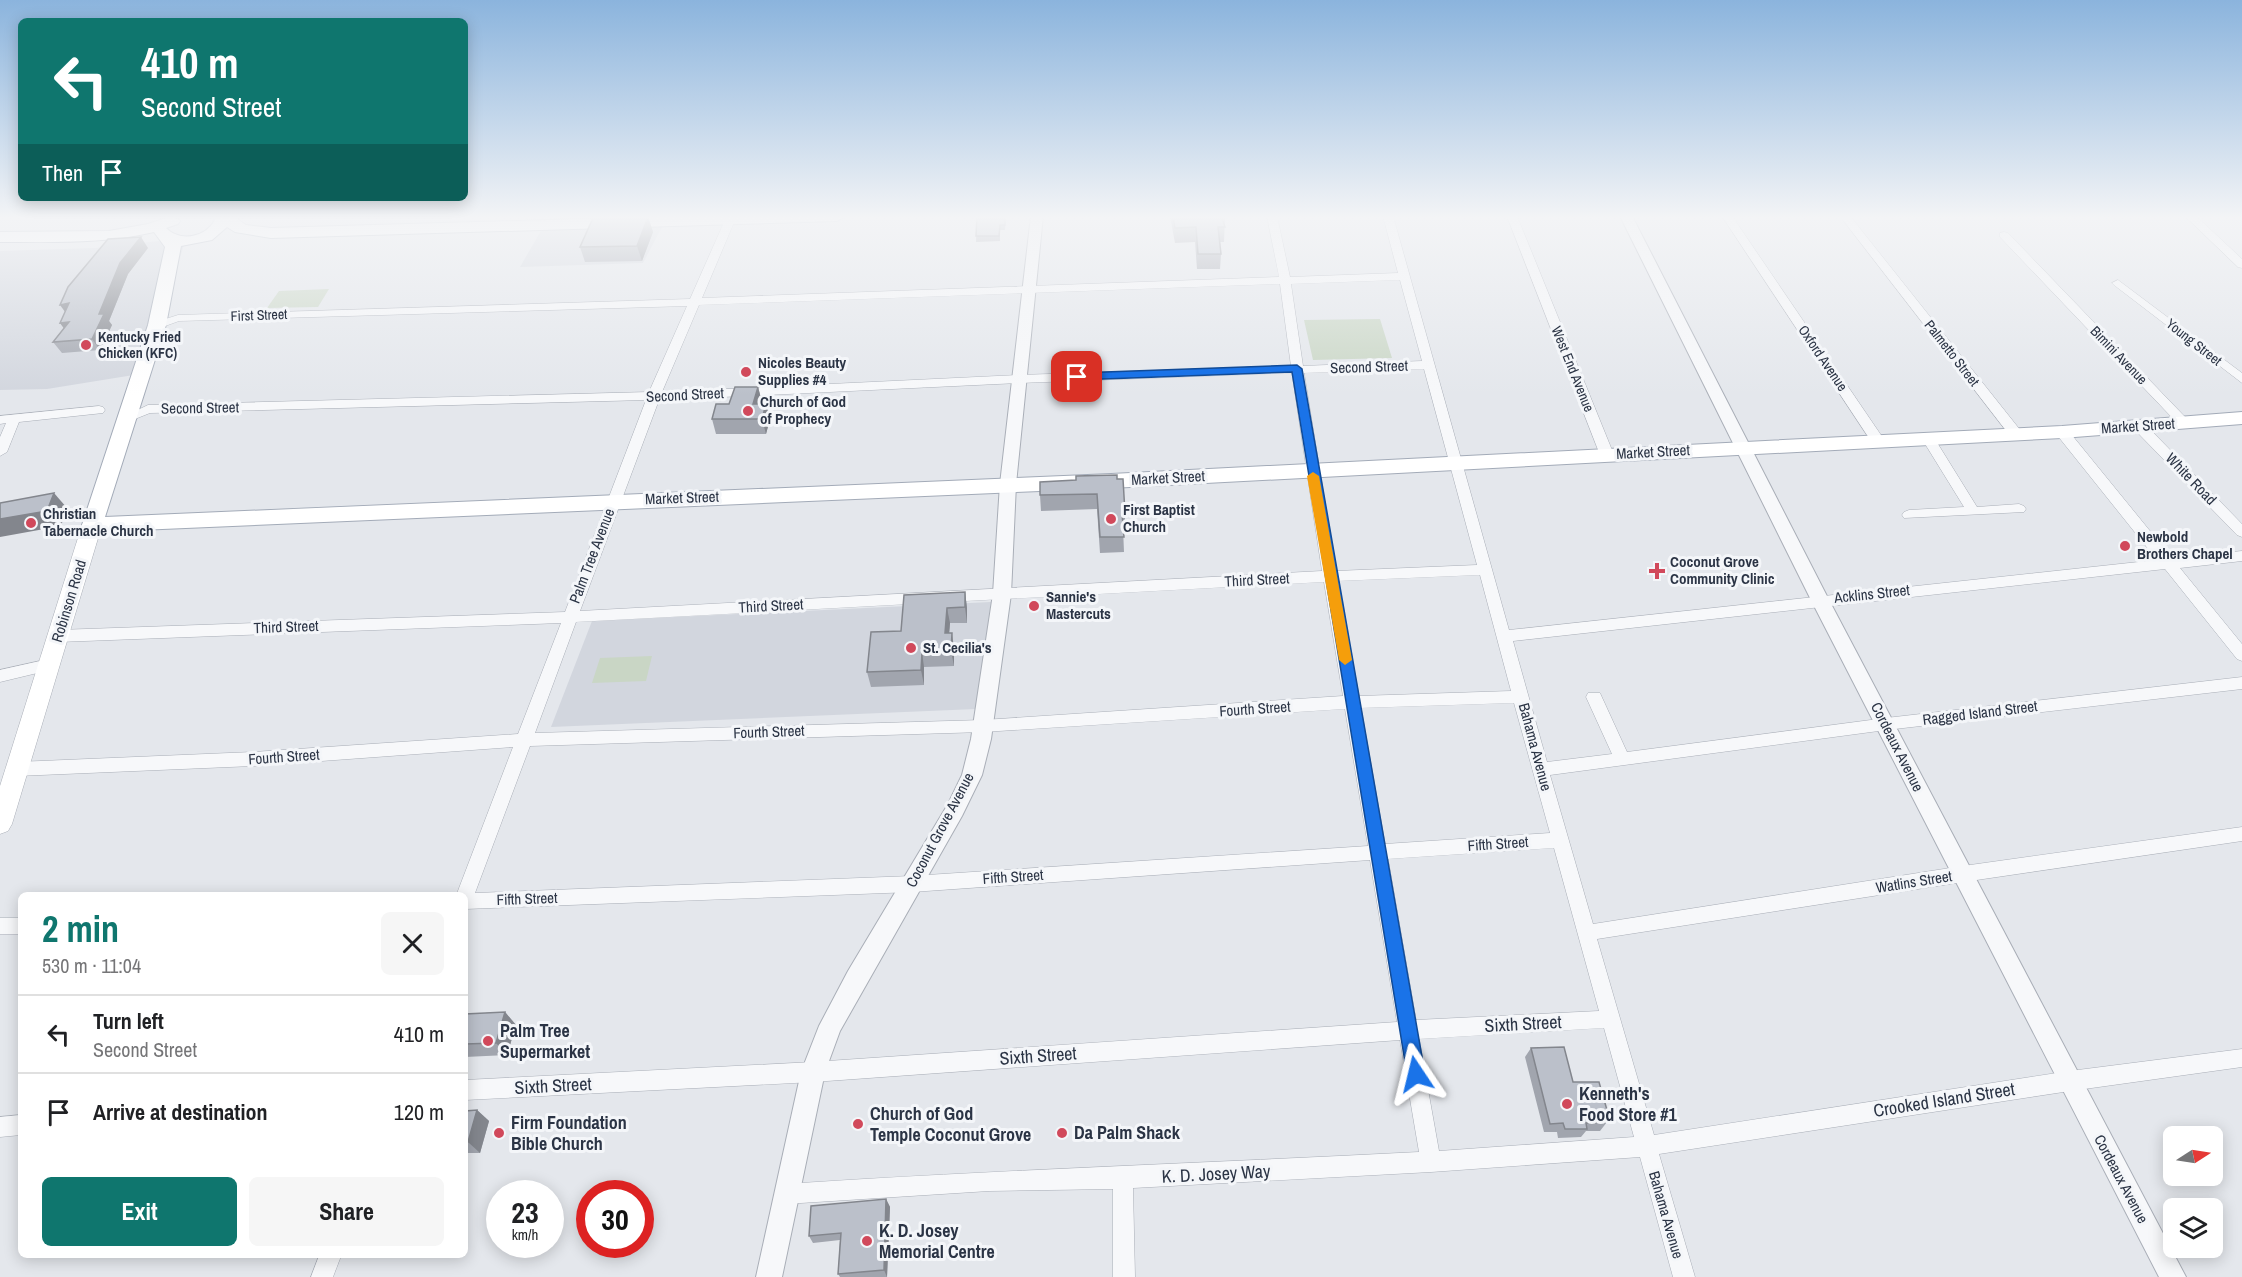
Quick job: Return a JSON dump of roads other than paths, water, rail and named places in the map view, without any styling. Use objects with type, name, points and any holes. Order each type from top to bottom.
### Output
[{"type":"main road","name":"Robinson Road","points":[[0,824],[125,419],[158,325],[168,276]]},
{"type":"main road","name":"Market Street","points":[[92,525],[1455,464],[2061,432],[2242,418]]},
{"type":"street","name":"Palm Tree Avenue","points":[[466,892],[654,396],[706,276]]},
{"type":"street","name":"Coconut Grove Avenue","points":[[769,1277],[813,1072],[835,1016],[972,775],[983,726],[1002,594],[1008,484],[1030,276]]},
{"type":"street","points":[[1284,276],[1312,470],[1431,1162]]},
{"type":"street","name":"First Street","points":[[158,325],[178,318],[1405,276]]},
{"type":"street","name":"Bahama Avenue","points":[[1405,276],[1427,365],[1484,570],[1684,1277]]},
{"type":"street","name":"West End Avenue","points":[[1536,276],[1607,455]]},
{"type":"street","name":"Cordeaux Avenue","points":[[1656,276],[1820,600],[2173,1277]]},
{"type":"street","name":"Oxford Avenue","points":[[1767,276],[1878,441]]},
{"type":"street","name":"Palmetto Street","points":[[1892,276],[2016,434]]},
{"type":"street","name":"Bimini Avenue","points":[[2043,276],[2184,423]]},
{"type":"street","name":"Young Street","points":[[2118,283],[2242,379]]},
{"type":"street","name":"Second Street","points":[[125,419],[148,409],[654,396],[1019,379],[1427,365]]},
{"type":"street","points":[[0,452],[7,419],[99,410]]},
{"type":"street","name":"White Road","points":[[2139,426],[2242,532]]},
{"type":"street","points":[[2061,432],[2242,655]]},
{"type":"street","points":[[1928,439],[1973,511]]},
{"type":"street","points":[[1909,515],[2019,509]]},
{"type":"street","name":"Acklins Street","points":[[1503,636],[2242,556]]},
{"type":"street","name":"Third Street","points":[[58,636],[569,617],[1330,576],[1484,570]]},
{"type":"street","points":[[0,676],[49,665]]},
{"type":"street","name":"Ragged Island Street","points":[[1541,770],[1886,724],[2242,683]]},
{"type":"street","name":"Fourth Street","points":[[17,770],[253,759],[523,740],[983,726],[1353,702],[1521,697]]},
{"type":"street","points":[[1594,697],[1622,759]]},
{"type":"street","name":"Watlins Street","points":[[1586,933],[1963,874],[2242,834]]},
{"type":"street","name":"Fifth Street","points":[[468,901],[912,884],[1560,840]]},
{"type":"street","points":[[0,926],[18,926]]},
{"type":"street","name":"Sixth Street","points":[[468,1090],[813,1072],[1408,1030],[1611,1019]]},
{"type":"street","name":"Crooked Island Street","points":[[1646,1146],[2070,1081],[2242,1058]]},
{"type":"street","points":[[0,1127],[18,1125]]},
{"type":"street","name":"K. D. Josey Way","points":[[785,1194],[989,1181],[1123,1178],[1431,1162],[1646,1146]]},
{"type":"street","points":[[1123,1178],[1124,1277]]},
{"type":"street","points":[[322,1277],[329,1258]]},
{"type":"place","name":"Kentucky Fried Chicken (KFC)","points":[[86,345]]},
{"type":"place","name":"Nicoles Beauty Supplies #4","points":[[746,372]]},
{"type":"place","name":"Church of God of Prophecy","points":[[748,411]]},
{"type":"place","name":"First Baptist Church","points":[[1111,519]]},
{"type":"place","name":"Christian Tabernacle Church","points":[[31,523]]},
{"type":"place","name":"Newbold Brothers Chapel","points":[[2125,546]]},
{"type":"place","name":"Coconut Grove Community Clinic","points":[[1657,571]]},
{"type":"place","name":"Sannie's Mastercuts","points":[[1034,606]]},
{"type":"place","name":"St. Cecilia's","points":[[911,648]]},
{"type":"place","name":"Palm Tree Supermarket","points":[[488,1041]]},
{"type":"place","name":"Kenneth's Food Store #1","points":[[1567,1104]]},
{"type":"place","name":"Church of God Temple Coconut Grove","points":[[858,1124]]},
{"type":"place","name":"Firm Foundation Bible Church","points":[[499,1133]]},
{"type":"place","name":"Da Palm Shack","points":[[1062,1133]]},
{"type":"place","name":"K. D. Josey Memorial Centre","points":[[867,1241]]}]
